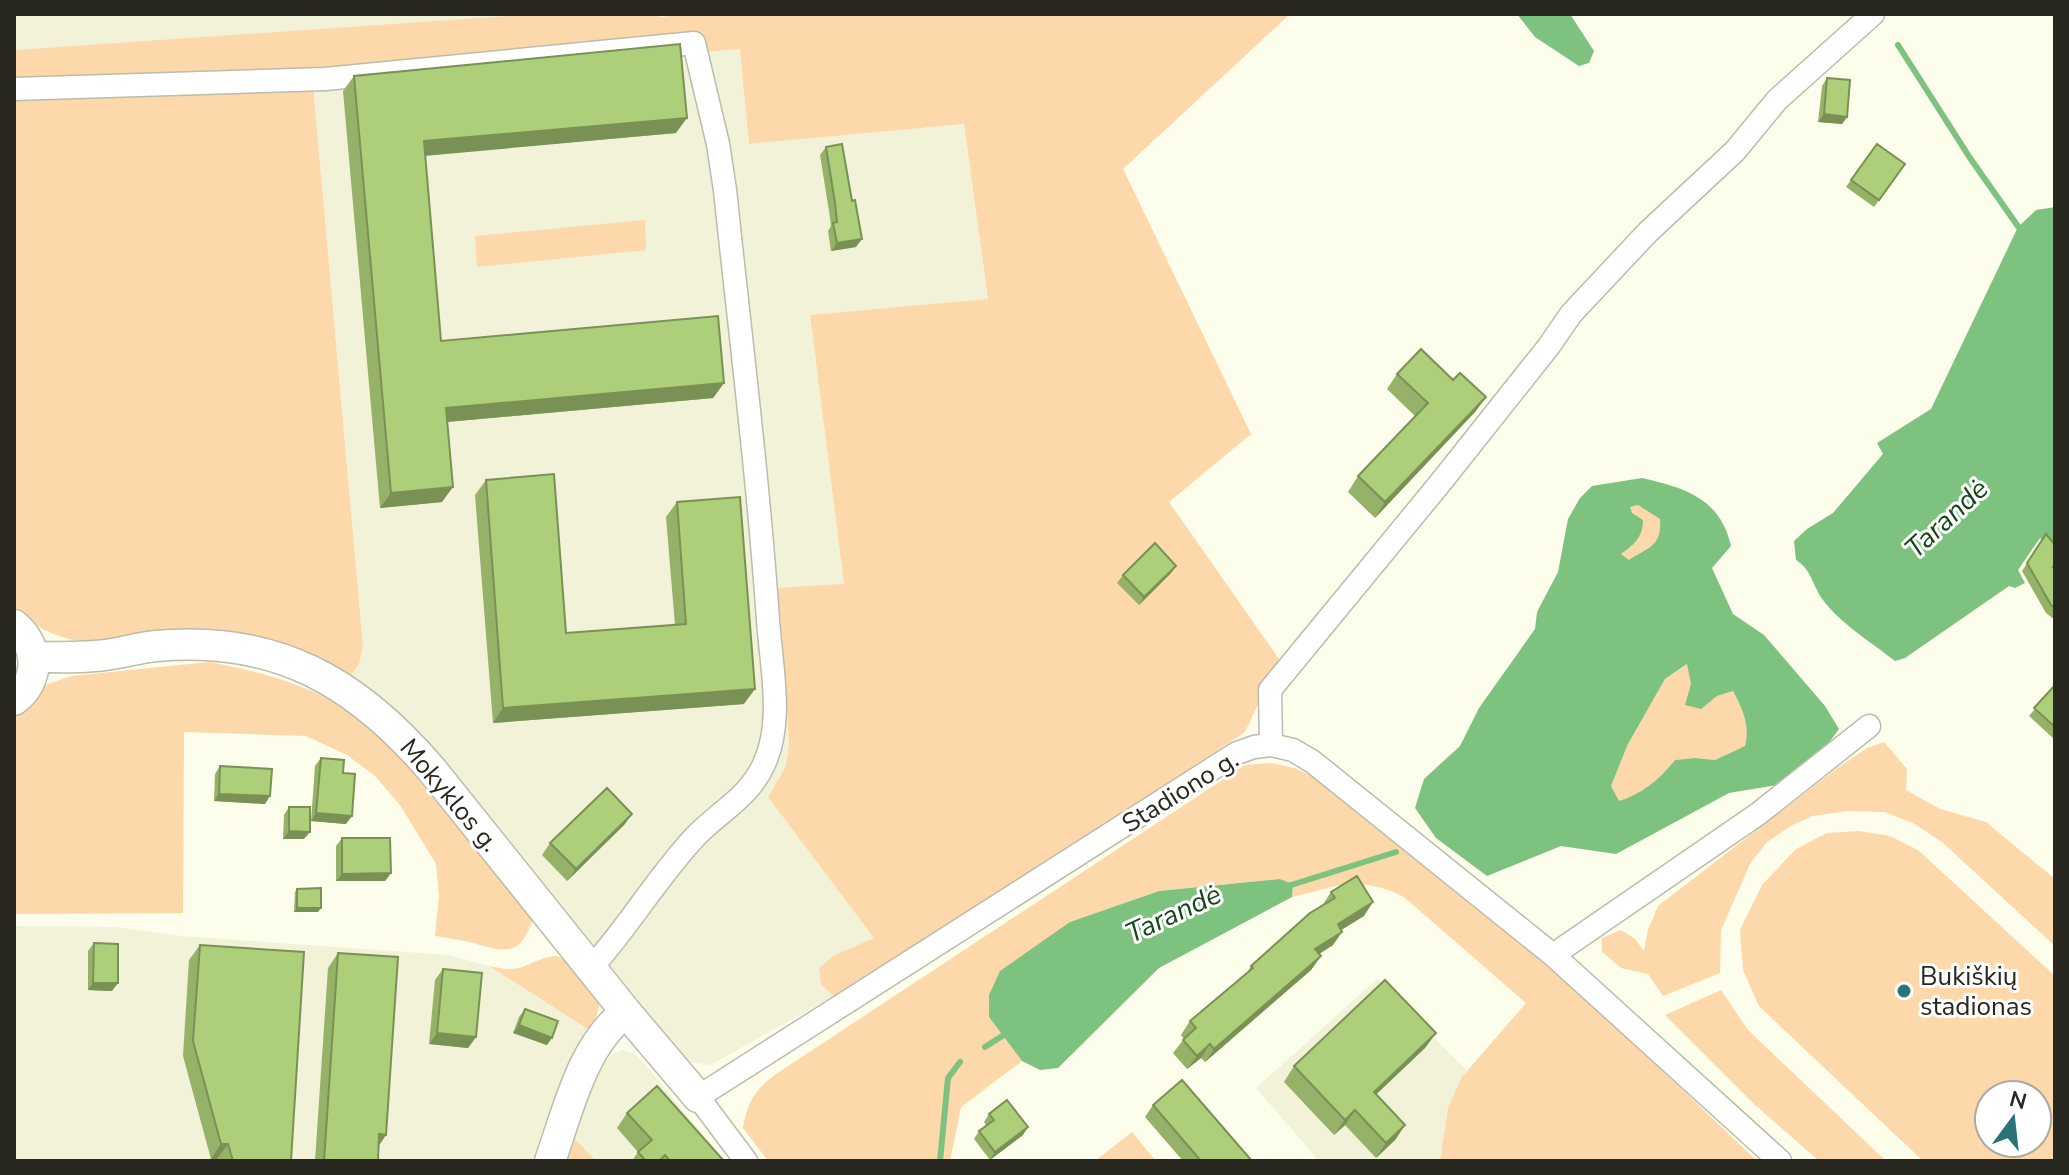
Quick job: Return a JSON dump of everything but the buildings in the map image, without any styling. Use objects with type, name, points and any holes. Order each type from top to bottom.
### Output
[{"type":"street","points":[[1271,745],[1270,690],[1441,482],[1571,314],[1648,232],[1735,151],[1777,100],[1873,14]]},
{"type":"street","points":[[14,89],[325,79],[694,43],[718,144],[725,190],[765,575],[775,710],[772,741],[765,764],[748,790],[696,835],[644,897],[614,943],[592,967]]},
{"type":"street","points":[[14,625],[30,643],[34,657],[30,683],[14,700]]},
{"type":"street","name":"Mokyklos g.","points":[[34,657],[96,656],[154,646],[223,644],[286,658],[362,700],[409,743],[698,1097],[746,1161]]},
{"type":"street","points":[[1553,955],[1758,814],[1869,726]]},
{"type":"street","name":"Stadiono g.","points":[[698,1097],[1237,753],[1271,745],[1293,750],[1313,762],[1553,955],[1780,1161]]},
{"type":"street","points":[[550,1161],[590,1057],[604,1032],[626,1012]]},
{"type":"shaded area","points":[[14,14],[535,14],[14,50]]},
{"type":"shaded area","points":[[535,14],[652,14],[661,17],[686,14],[1290,14],[1123,169],[1251,434],[1169,502],[1279,659],[1245,732],[1100,828],[834,996],[821,985],[819,968],[833,956],[874,938],[768,797],[786,766],[789,743],[778,588],[844,584],[810,315],[988,299],[964,124],[749,144],[740,49],[313,85],[363,646],[359,664],[350,676],[281,644],[225,631],[180,632],[105,642],[82,641],[58,636],[36,625],[14,606],[14,50]]},
{"type":"shaded area","points":[[741,49],[749,144],[964,124],[988,300],[810,315],[844,585],[778,589],[789,743],[786,766],[768,797],[875,938],[833,956],[819,968],[821,985],[834,996],[710,1065],[683,1061],[350,676],[359,664],[363,646],[313,85]]},
{"type":"shaded area","points":[[645,220],[646,250],[477,267],[475,236]]},
{"type":"shaded area","points":[[1638,505],[1660,519],[1659,535],[1652,545],[1629,560],[1620,555],[1632,546],[1630,506]]},
{"type":"shaded area","points":[[209,662],[310,690],[341,706],[372,728],[413,769],[534,917],[519,944],[512,948],[496,949],[435,936],[439,895],[436,864],[400,805],[375,776],[347,755],[306,736],[184,732],[183,913],[14,914],[14,709],[48,684],[71,676]]},
{"type":"shaded area","points":[[1688,664],[1691,684],[1701,708],[1717,696],[1733,691],[1745,718],[1745,746],[1715,760],[1675,760],[1650,785],[1619,802],[1611,786],[1628,744],[1665,679]]},
{"type":"shaded area","points":[[1884,742],[1907,769],[1906,790],[1940,809],[1986,822],[2055,879],[2055,946],[1942,842],[1913,823],[1884,812],[1848,811],[1812,816],[1766,843],[1750,864],[1721,930],[1720,973],[1663,996],[1648,974],[1621,968],[1602,952],[1602,938],[1621,930],[1635,939],[1644,951],[1648,930],[1658,906],[1836,769],[1867,748]]},
{"type":"shaded area","points":[[1270,763],[1295,768],[1318,779],[1573,985],[1757,1161],[1440,1161],[1448,1108],[1462,1077],[1526,1003],[1404,897],[1361,884],[1336,886],[1292,897],[1293,884],[1280,879],[1159,891],[1070,922],[989,1017],[1022,1061],[961,1107],[950,1161],[768,1161],[743,1128],[753,1097],[776,1074],[1245,765]]},
{"type":"shaded area","name":"Bukiškių stadionas","points":[[1859,831],[1890,836],[1918,850],[2055,976],[2055,1161],[1923,1161],[1759,1006],[1743,970],[1740,930],[1762,885],[1796,849],[1827,833]]},
{"type":"shaded area","points":[[14,926],[116,927],[181,936],[448,955],[489,966],[591,1031],[541,1161],[14,1161]]},
{"type":"shaded area","points":[[555,956],[570,962],[596,991],[599,1006],[591,1031],[489,966],[519,968]]},
{"type":"shaded area","points":[[1377,979],[1467,1071],[1448,1108],[1440,1161],[1319,1161],[1256,1088]]},
{"type":"shaded area","points":[[1721,990],[1748,1030],[1886,1161],[1819,1161],[1754,1104],[1665,1015]]},
{"type":"shaded area","points":[[622,1050],[635,1054],[644,1063],[724,1161],[596,1161],[573,1137],[598,1071],[613,1054]]},
{"type":"shaded area","points":[[1132,1132],[1156,1161],[1095,1161]]},
{"type":"shaded area","points":[[573,1137],[596,1161],[564,1161]]},
{"type":"water","points":[[1517,14],[1570,14],[1594,51],[1589,63],[1579,66],[1535,37]]},
{"type":"water","points":[[2055,207],[2055,554],[2040,538],[2018,570],[2025,583],[2015,588],[2009,586],[1905,658],[1895,661],[1830,609],[1805,568],[1796,560],[1794,541],[1833,513],[1883,454],[1877,443],[1931,409],[2018,227],[2036,210]]},
{"type":"water","points":[[1642,478],[1686,491],[1709,506],[1726,530],[1731,546],[1712,568],[1733,614],[1764,635],[1825,706],[1839,729],[1816,760],[1777,785],[1729,793],[1616,854],[1561,846],[1487,876],[1436,838],[1415,808],[1424,779],[1460,746],[1479,708],[1535,629],[1537,612],[1558,572],[1568,519],[1580,498],[1592,486]],"holes":[[[1638,505],[1660,519],[1659,535],[1652,545],[1629,560],[1621,554],[1634,544],[1641,531],[1643,520],[1632,513],[1630,507]],[[1687,664],[1691,684],[1685,705],[1701,709],[1717,696],[1733,691],[1745,718],[1745,746],[1715,760],[1675,760],[1650,785],[1619,801],[1611,786],[1628,744],[1665,679]]]},
{"type":"water","points":[[1280,879],[1293,884],[1292,897],[1159,968],[1058,1068],[1040,1070],[1022,1061],[989,1017],[989,995],[1000,971],[1070,922],[1159,891]]},
{"type":"waterway","name":"Tarandė","points":[[1898,45],[1970,158],[2022,232]]},
{"type":"waterway","name":"Tarandė","points":[[1288,886],[1396,852]]},
{"type":"waterway","name":"Tarandė","points":[[985,1047],[1010,1031]]},
{"type":"waterway","name":"Tarandė","points":[[940,1161],[948,1078],[960,1062]]},
{"type":"place","name":"Bukiškių stadionas","points":[[1904,991]]}]
